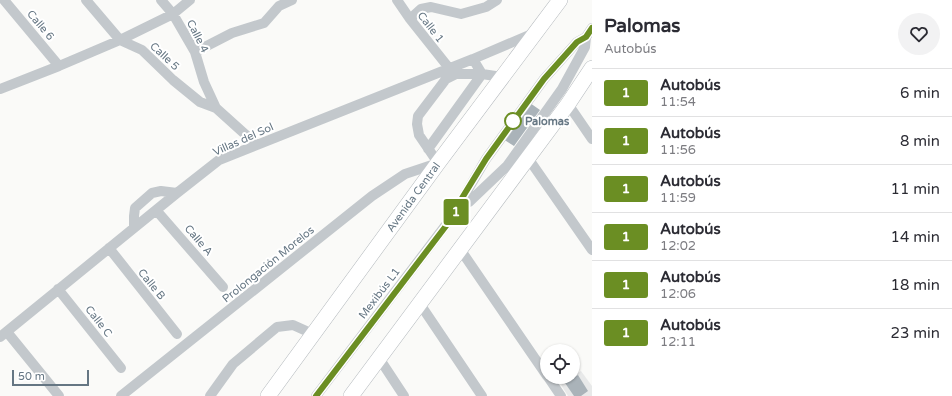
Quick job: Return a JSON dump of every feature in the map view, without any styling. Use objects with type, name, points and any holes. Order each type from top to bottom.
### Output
[{"type":"highway","name":"Avenida Central","points":[[268,396],[438,163],[560,0]]},
{"type":"highway","points":[[351,396],[568,104],[592,68]]},
{"type":"street","name":"Calle 6","points":[[4,0],[60,66]]},
{"type":"street","name":"Calle 5","points":[[86,0],[120,40],[142,50],[173,80],[200,102],[216,108]]},
{"type":"street","name":"Calle 4","points":[[162,0],[173,14],[195,52],[204,82],[216,108]]},
{"type":"street","points":[[0,89],[60,66],[120,40],[173,14],[190,0]]},
{"type":"street","points":[[195,52],[232,33],[264,23],[279,6],[292,0]]},
{"type":"street","name":"Calle 1","points":[[397,0],[404,4],[410,19],[449,68]]},
{"type":"street","points":[[410,19],[421,9],[431,8],[461,14],[486,7],[497,0]]},
{"type":"street","name":"Mexibús L1","points":[[462,205],[462,198],[486,159],[544,79],[577,42],[586,37],[592,28]]},
{"type":"street","name":"Villas del Sol","points":[[3,334],[219,160],[473,59],[536,32]]},
{"type":"street","name":"Mexibús L1","points":[[316,396],[462,205],[469,202],[507,166],[562,89],[585,47],[586,37]]},
{"type":"street","points":[[473,59],[482,74]]},
{"type":"street","points":[[438,163],[419,135],[417,124],[418,116],[446,79],[456,74],[482,74],[502,77]]},
{"type":"street","points":[[428,148],[482,74]]},
{"type":"street","points":[[568,104],[592,139]]},
{"type":"street","points":[[216,108],[257,145]]},
{"type":"street","points":[[528,158],[592,250]]},
{"type":"street","name":"Prolongación Morelos","points":[[121,396],[372,196],[405,174],[438,163]]},
{"type":"street","points":[[134,227],[135,208],[152,193],[160,191],[177,193]]},
{"type":"street","name":"Calle A","points":[[156,210],[223,287]]},
{"type":"street","name":"Calle B","points":[[109,248],[177,334]]},
{"type":"street","points":[[460,249],[540,366]]},
{"type":"street","name":"Calle C","points":[[58,289],[121,368]]},
{"type":"street","points":[[420,304],[482,396]]},
{"type":"street","points":[[210,396],[233,364],[277,327],[293,326],[313,334]]},
{"type":"street","points":[[3,334],[59,396]]},
{"type":"street","points":[[379,358],[404,396]]},
{"type":"street","points":[[553,384],[561,396]]},
{"type":"shaded area","points":[[581,371],[592,386],[592,396],[568,396],[561,385],[580,384]]},
{"type":"building","points":[[530,103],[540,110],[514,146],[503,139]]},
{"type":"building","points":[[580,378],[588,391],[581,396],[574,396],[566,384],[580,384]]},
{"type":"bus line","name":"1","points":[[316,396],[462,205],[462,198],[486,159],[544,79],[577,42],[586,37],[592,28]]},
{"type":"place","name":"Palomas","points":[[513,121]]}]
